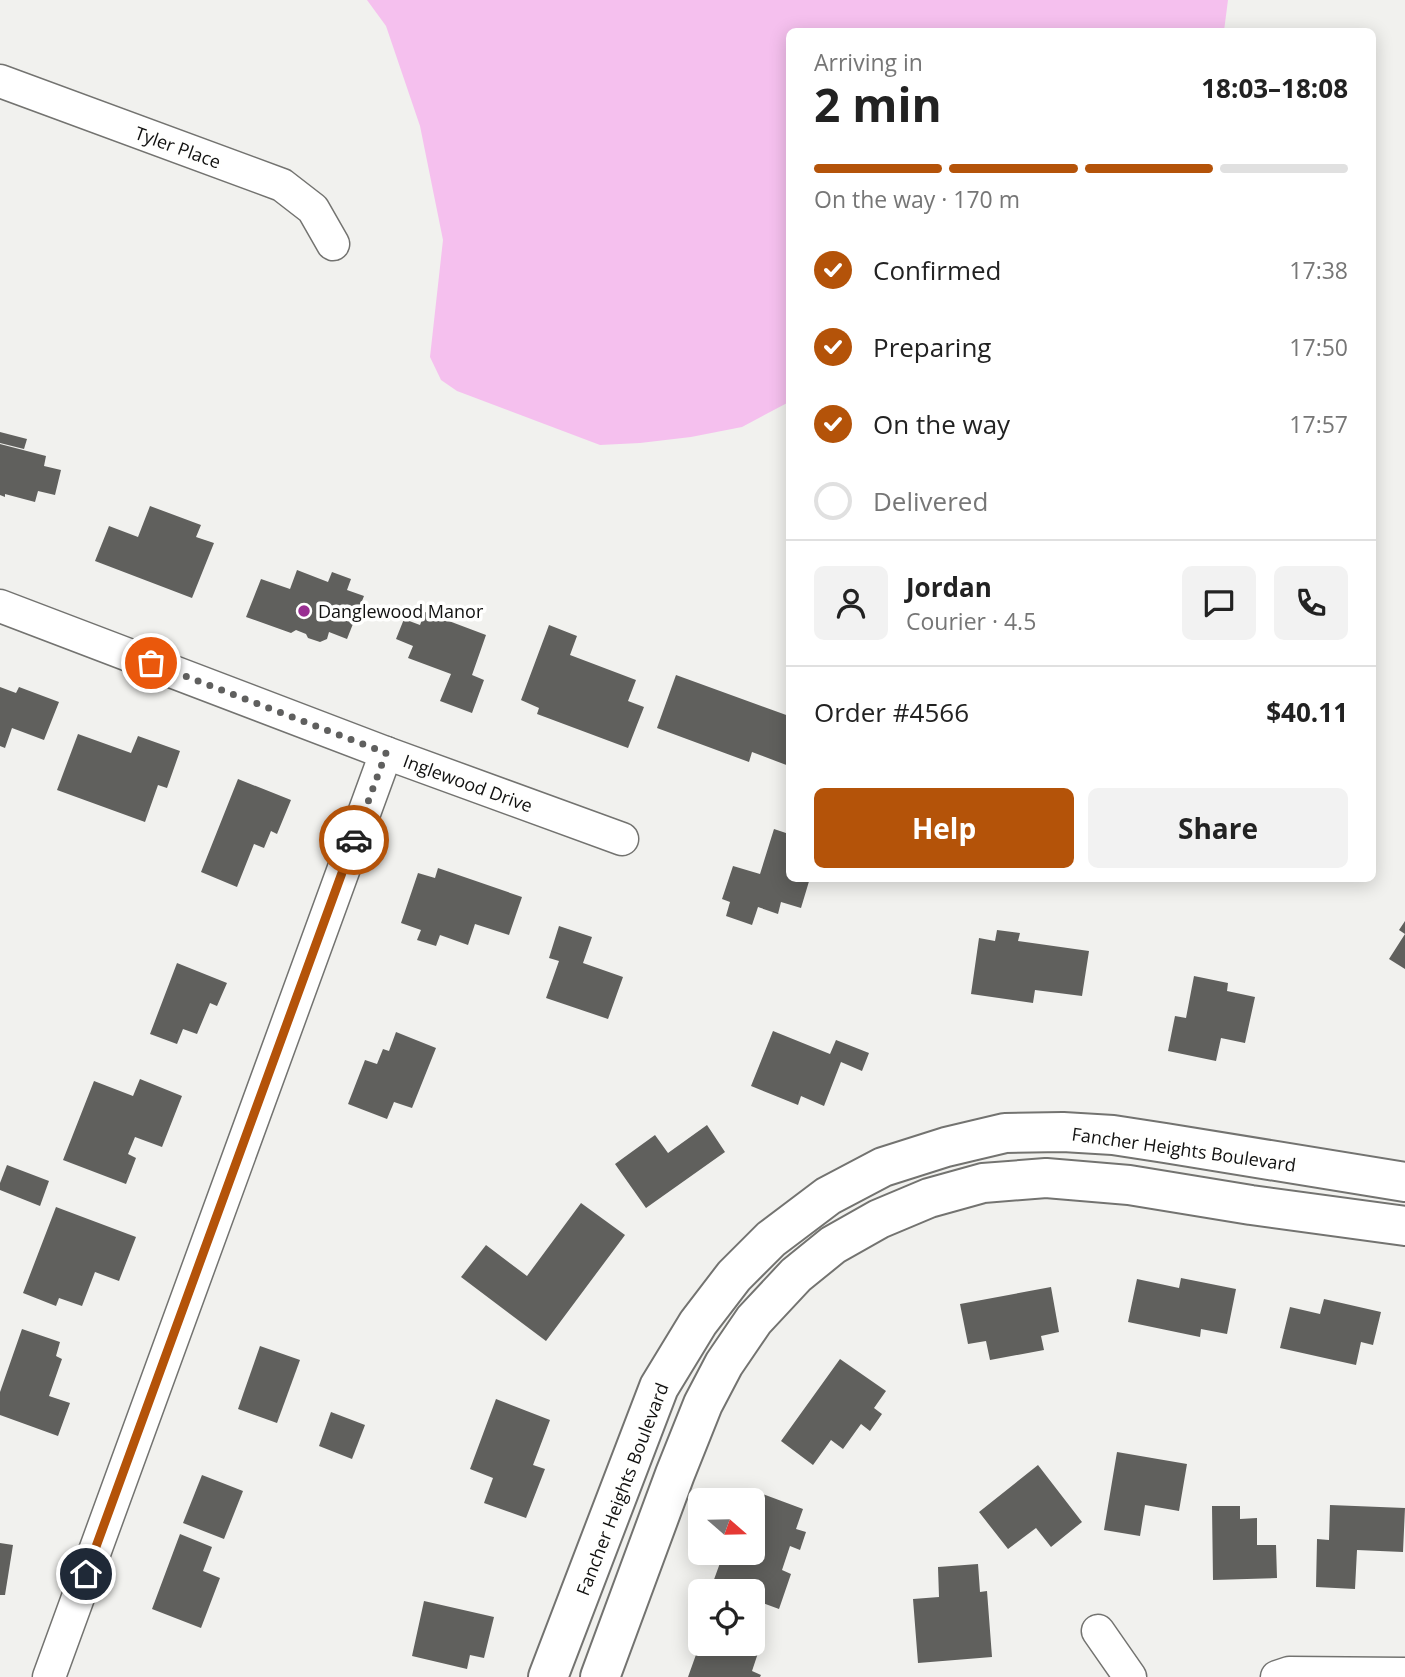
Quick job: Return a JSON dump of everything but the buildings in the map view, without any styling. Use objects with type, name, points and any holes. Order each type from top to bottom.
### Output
[{"type":"street","name":"Tyler Place","points":[[0,81],[282,186],[313,209],[333,244]]},
{"type":"street","name":"Inglewood Drive","points":[[0,606],[386,753],[622,839]]},
{"type":"street","points":[[49,1677],[386,753]]},
{"type":"street","name":"Fancher Heights Boulevard","points":[[548,1677],[659,1387],[698,1323],[734,1276],[771,1240],[828,1196],[883,1167],[946,1147],[1005,1133],[1113,1135],[1405,1182]]},
{"type":"street","points":[[600,1677],[674,1474],[703,1404],[724,1364],[754,1320],[796,1275],[833,1245],[879,1219],[929,1198],[984,1183],[1045,1178],[1129,1185],[1405,1226]]},
{"type":"street","points":[[1098,1631],[1130,1677]]},
{"type":"street","points":[[1277,1677],[1289,1673],[1405,1674]]},
{"type":"shaded area","points":[[367,0],[1228,0],[1224,28],[786,28],[786,404],[742,427],[691,437],[600,445],[457,391],[441,380],[430,357],[443,240],[420,126],[386,26]]},
{"type":"way so far","points":[[151,663],[386,753],[354,840]]},
{"type":"place","name":"Danglewood Manor","points":[[304,611]]},
{"type":"route","points":[[86,1574],[354,840]]}]
